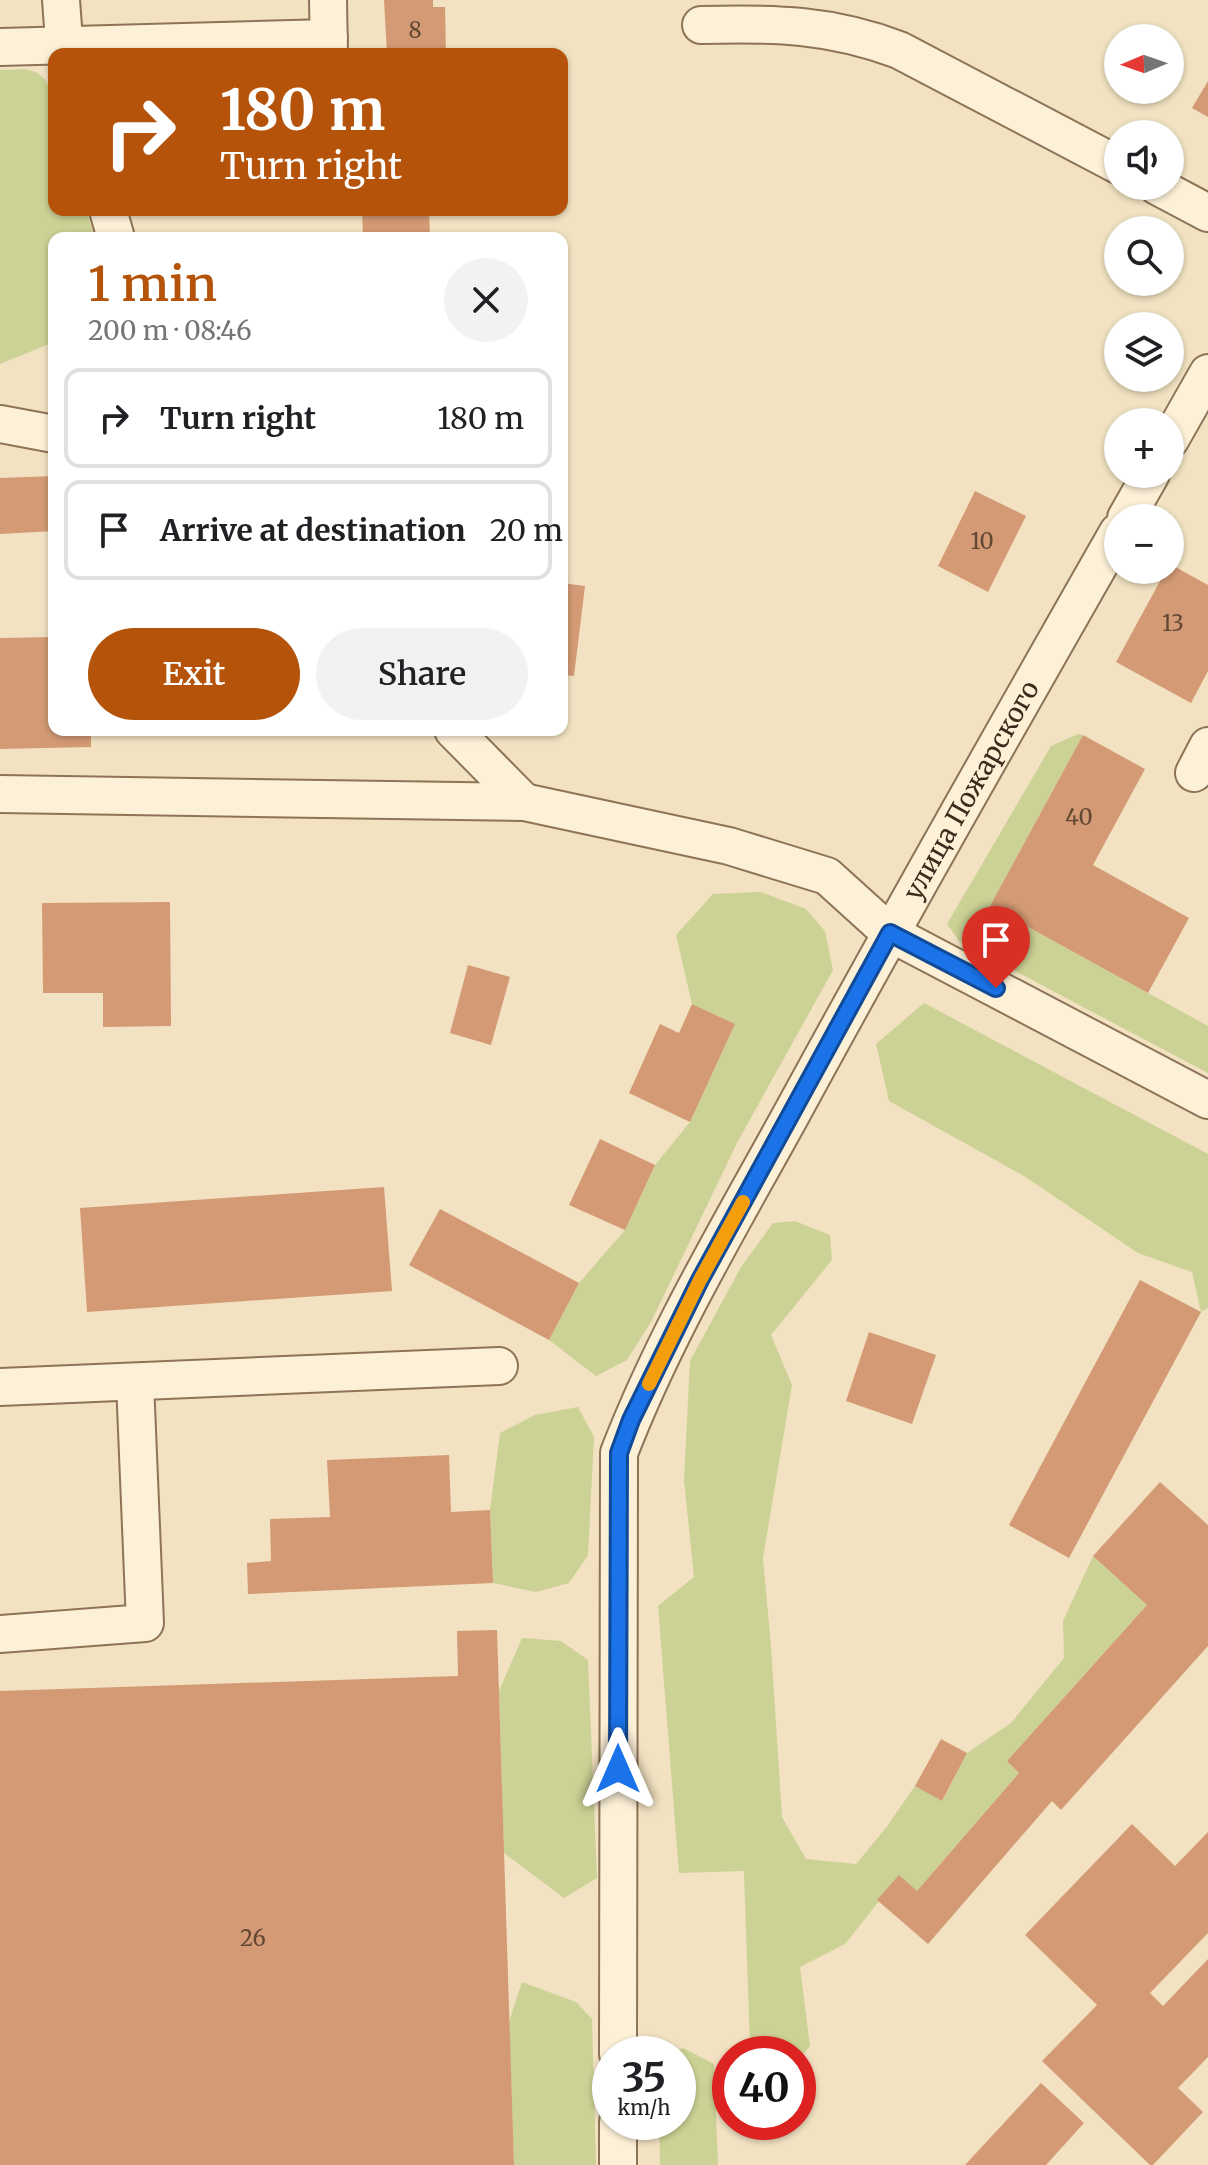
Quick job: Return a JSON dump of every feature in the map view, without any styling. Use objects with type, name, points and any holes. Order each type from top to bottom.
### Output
[{"type":"street","points":[[61,0],[64,48]]},
{"type":"street","points":[[196,48],[329,46],[328,0]]},
{"type":"street","points":[[701,25],[779,24],[861,35],[899,50],[1104,158]]},
{"type":"street","points":[[0,47],[48,49]]},
{"type":"street","points":[[1183,200],[1208,213]]},
{"type":"street","points":[[1184,415],[1208,373]]},
{"type":"street","points":[[0,424],[48,433]]},
{"type":"street","name":"улица Пожарского","points":[[618,2036],[619,1453],[631,1420],[700,1280],[890,933],[1104,557]]},
{"type":"street","points":[[459,736],[524,802]]},
{"type":"street","points":[[0,794],[524,802],[729,846],[827,876],[890,933],[1208,1100]]},
{"type":"street","points":[[0,1387],[499,1366]]},
{"type":"street","points":[[0,1634],[145,1623],[135,1382]]},
{"type":"street","points":[[618,2140],[618,2165]]},
{"type":"green space","points":[[0,70],[33,71],[45,80],[48,87],[48,216],[88,216],[93,232],[48,232],[48,344],[0,364]]},
{"type":"green space","points":[[1078,734],[1083,735],[990,906],[1208,1026],[1208,1073],[960,942],[947,924],[1051,746]]},
{"type":"green space","points":[[761,892],[806,909],[825,931],[833,970],[738,1141],[651,1322],[627,1360],[596,1376],[549,1340],[579,1283],[625,1230],[655,1165],[690,1122],[735,1024],[692,1004],[676,935],[713,894]]},
{"type":"green space","points":[[924,1003],[1208,1154],[1208,1308],[1201,1312],[1192,1272],[1138,1253],[1024,1176],[889,1101],[876,1044]]},
{"type":"green space","points":[[795,1221],[830,1235],[832,1260],[771,1335],[792,1385],[763,1558],[782,1817],[806,1859],[856,1864],[915,1786],[943,1800],[967,1753],[1011,1723],[1064,1658],[1063,1621],[1093,1556],[1147,1605],[1007,1761],[1019,1773],[917,1891],[899,1876],[845,1944],[800,1967],[809,2036],[750,2036],[744,1871],[679,1873],[658,1606],[694,1577],[684,1480],[690,1361],[741,1267],[773,1223]]},
{"type":"green space","points":[[578,1407],[594,1437],[588,1555],[569,1583],[536,1592],[493,1583],[490,1510],[500,1433],[535,1415]]},
{"type":"green space","points":[[522,1638],[561,1641],[588,1660],[597,1878],[564,1898],[504,1853],[499,1691]]},
{"type":"green space","points":[[522,1982],[576,2002],[592,2019],[592,2140],[595,2140],[596,2165],[514,2165],[509,2022]]},
{"type":"green space","points":[[696,2055],[712,2063],[712,2140],[717,2140],[718,2165],[660,2165],[659,2140],[696,2140]]},
{"type":"building","points":[[384,0],[433,0],[433,7],[445,7],[446,48],[387,48]]},
{"type":"building","points":[[1208,81],[1208,117],[1192,108]]},
{"type":"building","points":[[362,216],[429,216],[430,232],[363,232]]},
{"type":"building","points":[[48,476],[48,531],[0,534],[0,478]]},
{"type":"building","points":[[975,491],[1026,516],[988,592],[938,566]]},
{"type":"building","points":[[1184,572],[1208,585],[1208,671],[1191,703],[1116,662],[1158,584],[1184,584]]},
{"type":"building","points":[[568,584],[585,586],[574,676],[568,676]]},
{"type":"building","points":[[48,637],[48,736],[91,736],[91,747],[0,749],[0,638]]},
{"type":"building","points":[[1083,735],[1145,769],[1093,865],[1189,918],[1148,993],[990,906]]},
{"type":"building","points":[[170,902],[171,1026],[103,1027],[103,993],[43,993],[42,903]]},
{"type":"building","points":[[468,965],[510,977],[491,1045],[450,1033]]},
{"type":"building","points":[[692,1004],[735,1024],[690,1122],[629,1093],[660,1024],[679,1033]]},
{"type":"building","points":[[600,1139],[655,1165],[625,1230],[569,1205]]},
{"type":"building","points":[[384,1187],[392,1291],[87,1312],[80,1208]]},
{"type":"building","points":[[440,1209],[579,1283],[549,1340],[409,1265]]},
{"type":"building","points":[[1140,1280],[1201,1312],[1069,1558],[1009,1525]]},
{"type":"building","points":[[869,1332],[936,1355],[912,1424],[846,1401]]},
{"type":"building","points":[[449,1455],[451,1512],[490,1510],[493,1583],[248,1594],[247,1563],[271,1561],[270,1519],[330,1517],[327,1460]]},
{"type":"building","points":[[1160,1482],[1208,1525],[1208,1646],[1061,1810],[1052,1801],[928,1944],[877,1900],[899,1875],[917,1891],[1019,1773],[1007,1761],[1147,1605],[1093,1556]]},
{"type":"building","points":[[497,1630],[514,2165],[0,2165],[0,1691],[458,1676],[457,1631]]},
{"type":"building","points":[[941,1739],[967,1753],[942,1801],[915,1786]]},
{"type":"building","points":[[1132,1824],[1175,1866],[1208,1832],[1208,1933],[1150,1993],[1163,2006],[1208,1959],[1208,2057],[1178,2088],[1203,2112],[1153,2165],[1042,2061],[1097,2005],[1025,1935]]},
{"type":"building","points":[[1041,2083],[1084,2123],[1046,2165],[965,2165]]},
{"type":"slow traffic","points":[[649,1384],[700,1280],[743,1202]]},
{"type":"route","points":[[618,1769],[619,1453],[631,1420],[700,1280],[890,933],[996,988]]}]
